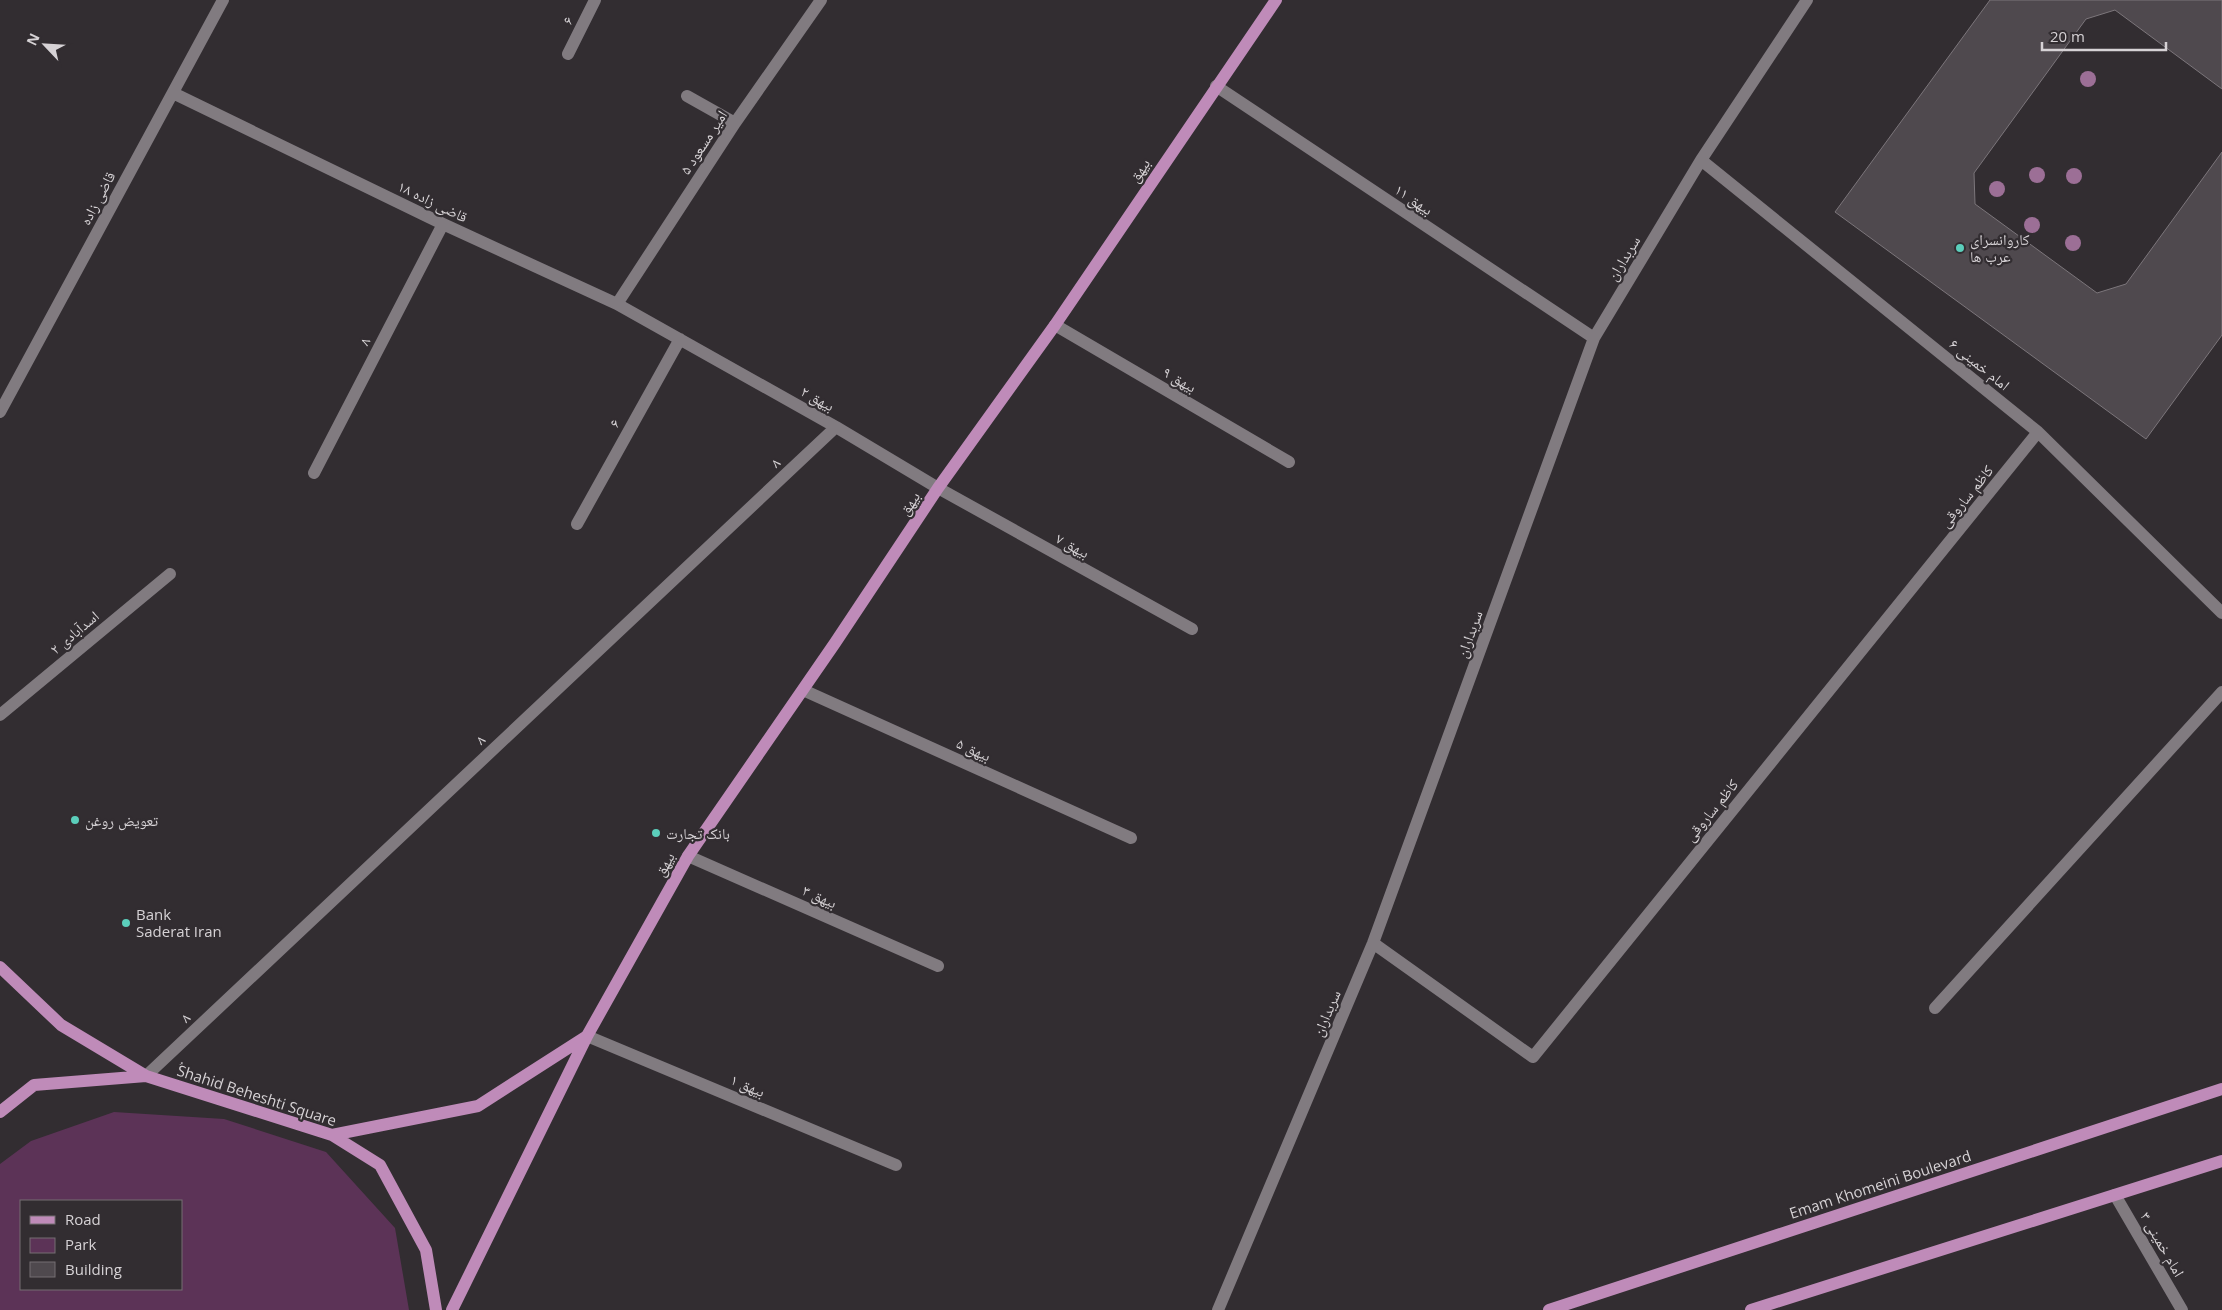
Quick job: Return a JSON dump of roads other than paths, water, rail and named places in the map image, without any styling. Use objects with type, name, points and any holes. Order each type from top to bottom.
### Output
[{"type":"main road","name":"بیهق","points":[[452,1310],[586,1036],[688,856],[803,690],[938,488],[1055,325],[1276,0]]},
{"type":"main road","points":[[0,967],[61,1025],[146,1076]]},
{"type":"main road","points":[[332,1135],[478,1106],[586,1036]]},
{"type":"main road","name":"ُShahid Beheshti Square","points":[[0,1112],[34,1085],[146,1076],[332,1135],[380,1165],[426,1250],[436,1310]]},
{"type":"main road","name":"Emam Khomeini Boulevard","points":[[1548,1310],[2222,1089]]},
{"type":"main road","points":[[1751,1310],[2222,1161]]},
{"type":"street","name":"قاضی زاده","points":[[0,412],[223,0]]},
{"type":"street","name":"۶","points":[[568,54],[595,0]]},
{"type":"street","name":"امیر مسعود ۵","points":[[617,304],[735,123],[820,0]]},
{"type":"street","name":"سربداران","points":[[1218,1310],[1373,943],[1594,338],[1701,160],[1806,0]]},
{"type":"street","name":"بیهق ۱۱","points":[[1216,86],[1594,338]]},
{"type":"street","name":"قاضی زاده ۱۸","points":[[173,93],[443,224],[617,304],[680,339]]},
{"type":"street","points":[[687,96],[735,123]]},
{"type":"street","name":"امام خمینی ۶","points":[[1701,160],[2038,432],[2222,613]]},
{"type":"street","name":"۸","points":[[314,473],[443,224]]},
{"type":"street","name":"بیهق ۹","points":[[1055,325],[1288,462]]},
{"type":"street","name":"۶","points":[[577,524],[680,339]]},
{"type":"street","name":"بیهق ۲","points":[[680,339],[836,427],[938,488]]},
{"type":"street","name":"۸","points":[[146,1076],[836,427]]},
{"type":"street","name":"کاظم ساروقی","points":[[1373,943],[1533,1057],[2038,432]]},
{"type":"street","name":"بیهق ۷","points":[[938,488],[1192,629]]},
{"type":"street","name":"اسدآبادی ۲","points":[[0,715],[170,574]]},
{"type":"street","name":"بیهق ۵","points":[[803,690],[1131,838]]},
{"type":"street","points":[[1936,1008],[2222,692]]},
{"type":"street","name":"بیهق ۳","points":[[688,856],[938,966]]},
{"type":"street","name":"بیهق ۱","points":[[586,1036],[896,1165]]},
{"type":"street","name":"امام خمینی ۳","points":[[2115,1195],[2182,1310]]},
{"type":"place","name":"کاروانسرای عرب ها","points":[[1960,248]]},
{"type":"place","name":"تعویض روغن","points":[[75,820]]},
{"type":"place","name":"بانک تجارت","points":[[656,833]]},
{"type":"place","name":"Bank Saderat Iran","points":[[126,923]]}]
